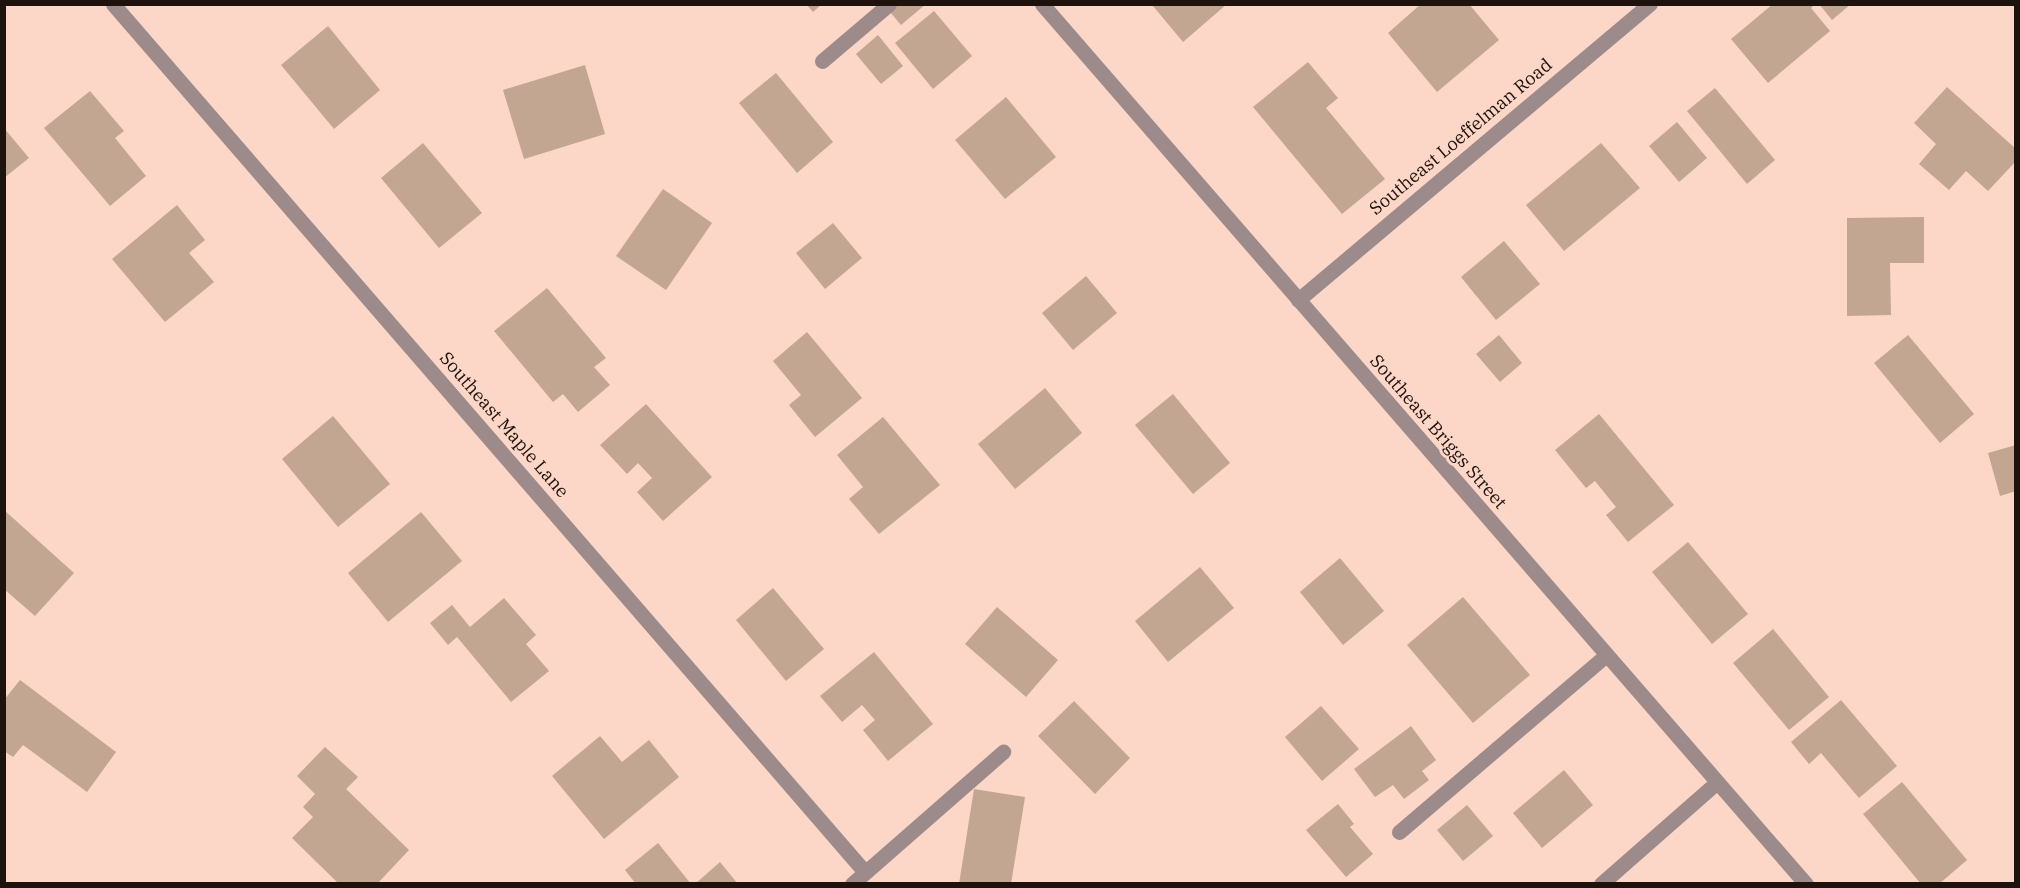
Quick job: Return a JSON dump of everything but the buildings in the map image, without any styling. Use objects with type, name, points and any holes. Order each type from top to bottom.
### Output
[{"type":"street","name":"Southeast Maple Lane","points":[[113,4],[865,872]]},
{"type":"street","points":[[822,61],[889,4]]},
{"type":"street","name":"Southeast Briggs Street","points":[[1042,4],[1806,884]]},
{"type":"street","name":"Southeast Loeffelman Road","points":[[1298,300],[1650,4]]},
{"type":"street","points":[[1399,832],[1606,655]]},
{"type":"street","points":[[852,884],[1003,752]]},
{"type":"street","points":[[1601,884],[1717,782]]}]
